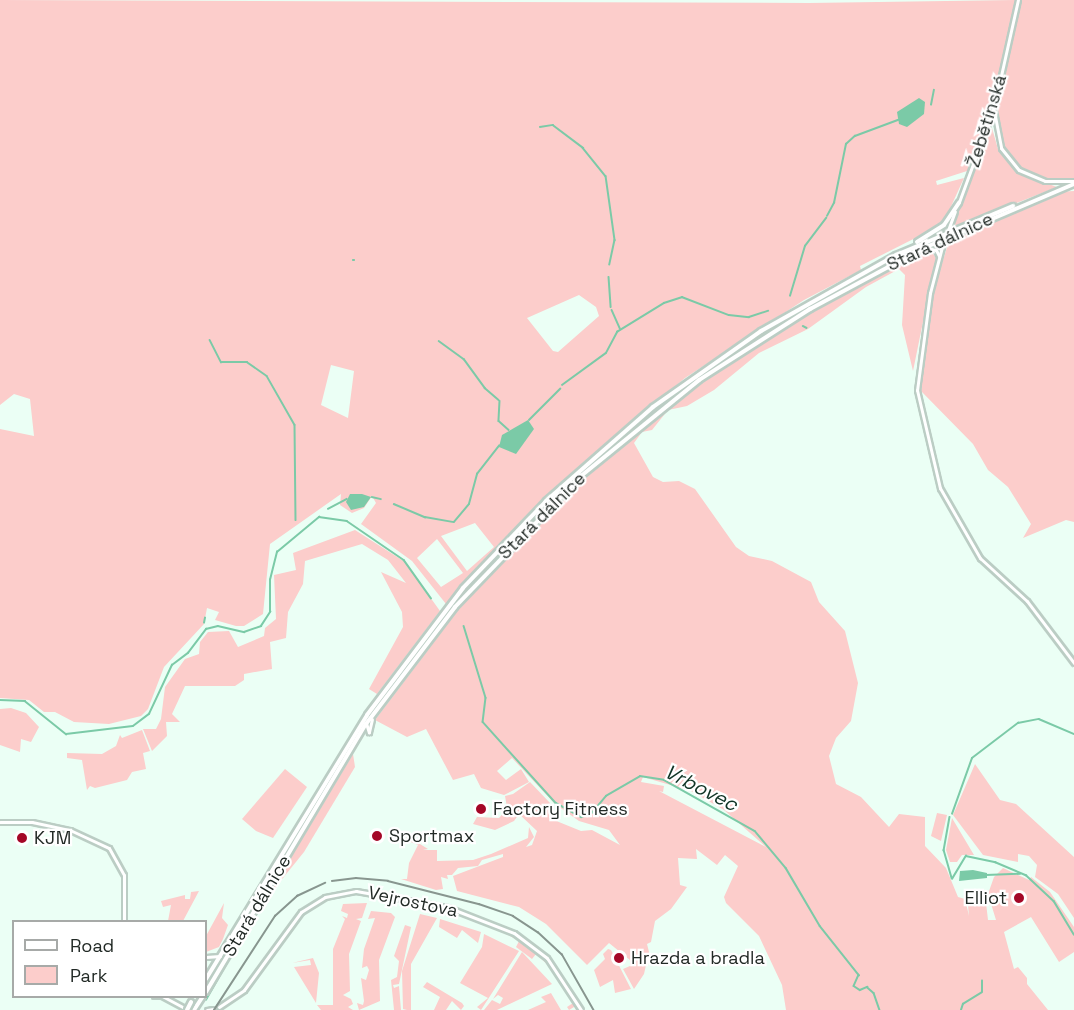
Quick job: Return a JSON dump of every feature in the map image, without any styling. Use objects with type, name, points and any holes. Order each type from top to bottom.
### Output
[{"type":"main road","name":"Stará dálnice","points":[[207,977],[367,715],[464,588],[531,516],[645,414],[739,345],[774,323],[896,255],[947,232],[1074,182]]},
{"type":"main road","name":"Stará dálnice","points":[[207,990],[366,724],[450,614],[520,536],[618,444],[742,350],[924,248],[1030,200]]},
{"type":"main road","points":[[896,255],[937,233],[959,203]]},
{"type":"main road","points":[[739,345],[742,350]]},
{"type":"main road","points":[[253,900],[258,904]]},
{"type":"street","name":"Žebětínská","points":[[1018,0],[994,107],[939,258],[916,390],[940,488],[980,558],[1027,602],[1074,663]]},
{"type":"street","points":[[994,107],[998,139],[1011,162],[1037,179],[1074,182]]},
{"type":"street","points":[[924,248],[936,250],[939,258]]},
{"type":"street","points":[[367,715],[366,724],[369,734],[372,719]]},
{"type":"street","points":[[0,822],[32,822],[69,830],[109,848],[124,874],[124,920]]},
{"type":"street","name":"Vejrostova","points":[[219,1007],[242,992],[287,927],[304,909],[331,895],[363,891],[444,907],[514,933],[547,958],[581,1010]]},
{"type":"street","points":[[207,957],[220,956]]},
{"type":"street","points":[[165,998],[186,1009]]},
{"type":"street","points":[[207,1010],[213,1009]]},
{"type":"green space","points":[[0,0],[809,3],[1015,0],[995,96],[971,166],[967,171],[936,181],[937,185],[964,178],[943,224],[860,266],[861,270],[804,300],[685,378],[552,491],[446,604],[412,561],[361,524],[376,503],[372,496],[364,508],[352,513],[340,505],[341,494],[270,544],[263,614],[244,626],[236,626],[215,620],[219,612],[207,608],[204,624],[164,667],[148,709],[141,716],[109,724],[74,722],[55,712],[44,712],[29,700],[0,698],[0,429],[34,436],[30,399],[14,394],[0,405]],"holes":[[[579,295],[596,307],[599,316],[558,352],[553,351],[527,318]],[[331,365],[354,371],[348,418],[321,405]],[[475,523],[494,547],[467,571],[441,536]],[[437,539],[463,573],[441,587],[417,558]]]},
{"type":"green space","points":[[1020,0],[1074,0],[1074,178],[1046,179],[1025,171],[1006,152],[1000,138],[997,105]]},
{"type":"green space","points":[[992,128],[998,149],[1011,166],[1023,175],[1057,187],[956,227],[953,224]]},
{"type":"green space","points":[[1074,191],[1074,522],[1066,520],[1023,538],[1031,524],[1008,487],[988,470],[973,444],[921,391],[925,346],[933,292],[949,241],[1057,192]]},
{"type":"green space","points":[[938,238],[819,301],[749,342],[849,282]]},
{"type":"green space","points":[[925,252],[932,252],[936,258],[913,371],[902,325],[905,275],[899,269],[866,287],[808,329],[759,353],[714,390],[687,406],[668,410],[652,430],[642,432],[634,443],[653,477],[663,482],[679,481],[695,489],[736,547],[749,556],[772,561],[811,582],[819,602],[845,631],[858,683],[851,721],[836,738],[829,756],[836,784],[861,797],[889,827],[899,814],[925,817],[925,846],[946,868],[958,897],[965,899],[969,916],[967,896],[985,894],[988,920],[996,920],[988,894],[994,877],[1003,868],[1029,880],[1031,877],[1050,892],[1074,927],[1074,952],[1059,962],[1031,917],[1004,932],[1014,969],[1018,967],[1027,978],[1027,984],[1048,1010],[786,1010],[782,985],[759,936],[726,903],[724,897],[738,866],[725,855],[717,865],[696,849],[697,859],[678,858],[680,885],[687,887],[671,909],[655,921],[651,942],[647,944],[649,952],[644,974],[634,989],[623,969],[630,966],[630,960],[609,943],[587,965],[546,924],[519,907],[457,891],[453,876],[503,857],[503,854],[482,860],[478,866],[458,868],[452,875],[447,875],[448,879],[441,877],[443,889],[436,890],[401,879],[407,879],[409,863],[418,845],[406,840],[407,836],[428,849],[423,850],[437,850],[437,861],[473,860],[491,854],[528,838],[529,827],[534,837],[526,847],[532,845],[537,831],[519,814],[514,821],[495,830],[473,824],[477,817],[499,818],[506,810],[508,813],[505,796],[513,794],[530,782],[550,803],[549,818],[581,831],[592,830],[620,845],[609,830],[579,821],[555,804],[512,758],[497,771],[506,780],[521,769],[529,782],[504,795],[481,788],[474,774],[453,780],[426,729],[407,737],[375,720],[471,593],[522,537],[620,445],[700,382],[765,338],[857,285]],"holes":[[[643,777],[691,791],[724,810],[766,847],[659,791],[663,792],[664,786],[641,782]]]},
{"type":"green space","points":[[355,530],[405,562],[440,611],[377,694],[369,689],[403,627],[402,612],[381,572],[406,583],[388,560],[362,544],[305,561],[303,584],[288,612],[286,638],[270,642],[272,669],[244,674],[244,680],[235,686],[185,686],[172,714],[180,722],[166,722],[167,736],[152,751],[143,729],[156,729],[161,719],[165,687],[185,659],[199,654],[200,642],[208,632],[229,631],[238,647],[264,636],[265,628],[276,619],[274,575],[296,570],[293,553]]},
{"type":"green space","points":[[11,708],[26,713],[39,727],[31,742],[21,739],[20,752],[0,745],[0,709]]},
{"type":"green space","points":[[142,730],[150,751],[143,753],[146,769],[132,772],[127,780],[95,788],[90,786],[87,790],[82,760],[67,758],[67,753],[102,754],[116,746],[120,735],[122,738]]},
{"type":"green space","points":[[353,754],[355,767],[304,852],[266,899]]},
{"type":"green space","points":[[975,764],[1000,800],[1016,804],[1074,857],[1074,918],[1058,894],[1035,877],[1037,865],[1029,856],[1018,854],[1018,862],[983,855],[953,815]]},
{"type":"green space","points":[[285,769],[307,787],[273,838],[256,831],[242,819]]},
{"type":"green space","points":[[937,813],[947,815],[941,841],[931,836]]},
{"type":"green space","points":[[952,818],[974,855],[962,855],[957,862],[950,862],[946,850]]},
{"type":"green space","points":[[199,891],[184,920],[168,920],[171,905],[163,907],[161,901],[185,895],[185,899],[190,899],[191,892]]},
{"type":"green space","points":[[224,903],[222,918],[228,925],[219,947],[207,952],[207,934]]},
{"type":"green space","points":[[367,903],[362,918],[356,919],[361,921],[349,954],[350,991],[343,995],[351,999],[353,1004],[348,1007],[353,1010],[321,1010],[317,1005],[333,1005],[333,949],[345,919],[342,916],[347,918],[348,914],[341,911],[343,904]]},
{"type":"green space","points":[[371,911],[391,913],[395,917],[379,960],[380,1001],[359,1010],[357,1003],[363,1005],[364,1001],[361,978],[366,980],[369,970],[367,966],[362,968],[364,949],[375,918],[368,919]]},
{"type":"green space","points":[[420,914],[437,918],[411,964],[411,1010],[407,1010],[403,1009],[402,971]]},
{"type":"green space","points":[[440,919],[481,932],[478,943],[462,930],[457,938],[439,927]]},
{"type":"green space","points":[[486,923],[520,940],[547,961],[575,1003],[574,1007],[569,1010],[567,1007],[573,1003],[549,966],[536,954],[532,959],[516,947],[519,941]]},
{"type":"green space","points":[[405,925],[411,927],[399,984],[393,985],[394,988],[399,986],[401,1010],[394,1010],[391,980],[397,977],[399,961],[394,956]]},
{"type":"green space","points":[[484,934],[519,951],[481,1010],[477,1007],[488,998],[460,983],[482,947]]},
{"type":"green space","points":[[608,949],[611,950],[631,989],[615,993],[613,980],[600,987],[594,970],[605,959],[603,954]]},
{"type":"green space","points":[[522,952],[552,984],[497,1010],[484,1010],[492,1000],[500,1004],[503,998],[498,995],[493,999]]},
{"type":"green space","points":[[313,958],[319,973],[316,1003],[294,967],[311,965],[310,960],[292,963]]},
{"type":"green space","points":[[427,982],[464,1006],[461,1010],[452,1001],[446,1010],[434,1010],[440,997],[423,987]]},
{"type":"green space","points":[[551,993],[561,1010],[528,1010],[546,1002],[541,997]]},
{"type":"shaded area","points":[[919,98],[925,102],[924,114],[907,127],[899,124],[897,112]]},
{"type":"shaded area","points":[[528,420],[534,429],[516,454],[499,447],[502,435]]},
{"type":"shaded area","points":[[350,494],[371,497],[364,507],[351,510],[346,502]]},
{"type":"shaded area","points":[[973,870],[987,873],[987,878],[959,881],[960,871]]},
{"type":"waterway","points":[[931,105],[934,90]]},
{"type":"waterway","points":[[827,216],[834,203],[846,144],[855,136],[898,120]]},
{"type":"waterway","points":[[540,127],[553,125],[583,148],[606,176],[615,240],[610,264]]},
{"type":"waterway","points":[[790,296],[805,246],[826,218]]},
{"type":"waterway","points":[[609,277],[611,307]]},
{"type":"waterway","points":[[562,385],[606,353],[617,332],[664,303],[682,297],[729,315],[749,317],[768,311]]},
{"type":"waterway","points":[[612,310],[620,328]]},
{"type":"waterway","points":[[803,326],[807,328]]},
{"type":"waterway","points":[[210,340],[221,362],[247,362],[267,376],[295,425],[296,520]]},
{"type":"waterway","points":[[439,341],[464,359],[485,388],[499,400]]},
{"type":"waterway","points":[[529,420],[560,389]]},
{"type":"waterway","points":[[500,401],[499,421],[509,430]]},
{"type":"waterway","points":[[394,504],[425,517],[454,522],[469,504],[477,474],[499,446]]},
{"type":"waterway","points":[[372,497],[381,499]]},
{"type":"waterway","points":[[328,509],[347,499]]},
{"type":"waterway","name":"Vrbovec","points":[[0,700],[25,701],[66,734],[133,726],[149,714],[172,665],[188,653],[206,629],[218,626],[244,632],[261,626],[270,612],[270,580],[277,552],[319,517],[347,521],[404,560],[431,598]]},
{"type":"waterway","points":[[204,623],[205,618]]},
{"type":"waterway","name":"Vrbovec","points":[[464,626],[486,698],[483,722],[556,803],[581,817],[591,814],[606,796],[640,776],[664,780],[755,831],[786,868],[820,926],[859,975],[854,986],[860,990],[867,987],[874,993],[880,1010]]},
{"type":"waterway","points":[[952,814],[972,758],[1018,723],[1039,719],[1074,734]]},
{"type":"waterway","points":[[950,817],[944,850],[952,878]]},
{"type":"waterway","name":"Vrbovec","points":[[952,879],[966,856],[995,862],[1026,875],[1054,901],[1074,934]]},
{"type":"waterway","points":[[986,875],[1020,874]]},
{"type":"waterway","points":[[206,1000],[227,963]]},
{"type":"waterway","name":"Vrbovec","points":[[961,1010],[963,1004],[982,992],[982,981]]},
{"type":"tram line","points":[[332,881],[356,878],[388,881],[479,904],[513,916],[538,932],[562,954],[594,1010]]},
{"type":"tram line","points":[[214,1010],[275,916],[297,896],[325,883]]},
{"type":"place","name":"Factory Fitness","points":[[481,809]]},
{"type":"place","name":"Sportmax","points":[[377,836]]},
{"type":"place","name":"KJM","points":[[22,838]]},
{"type":"place","name":"Elliot","points":[[1019,898]]},
{"type":"place","name":"Hrazda a bradla","points":[[619,958]]}]
